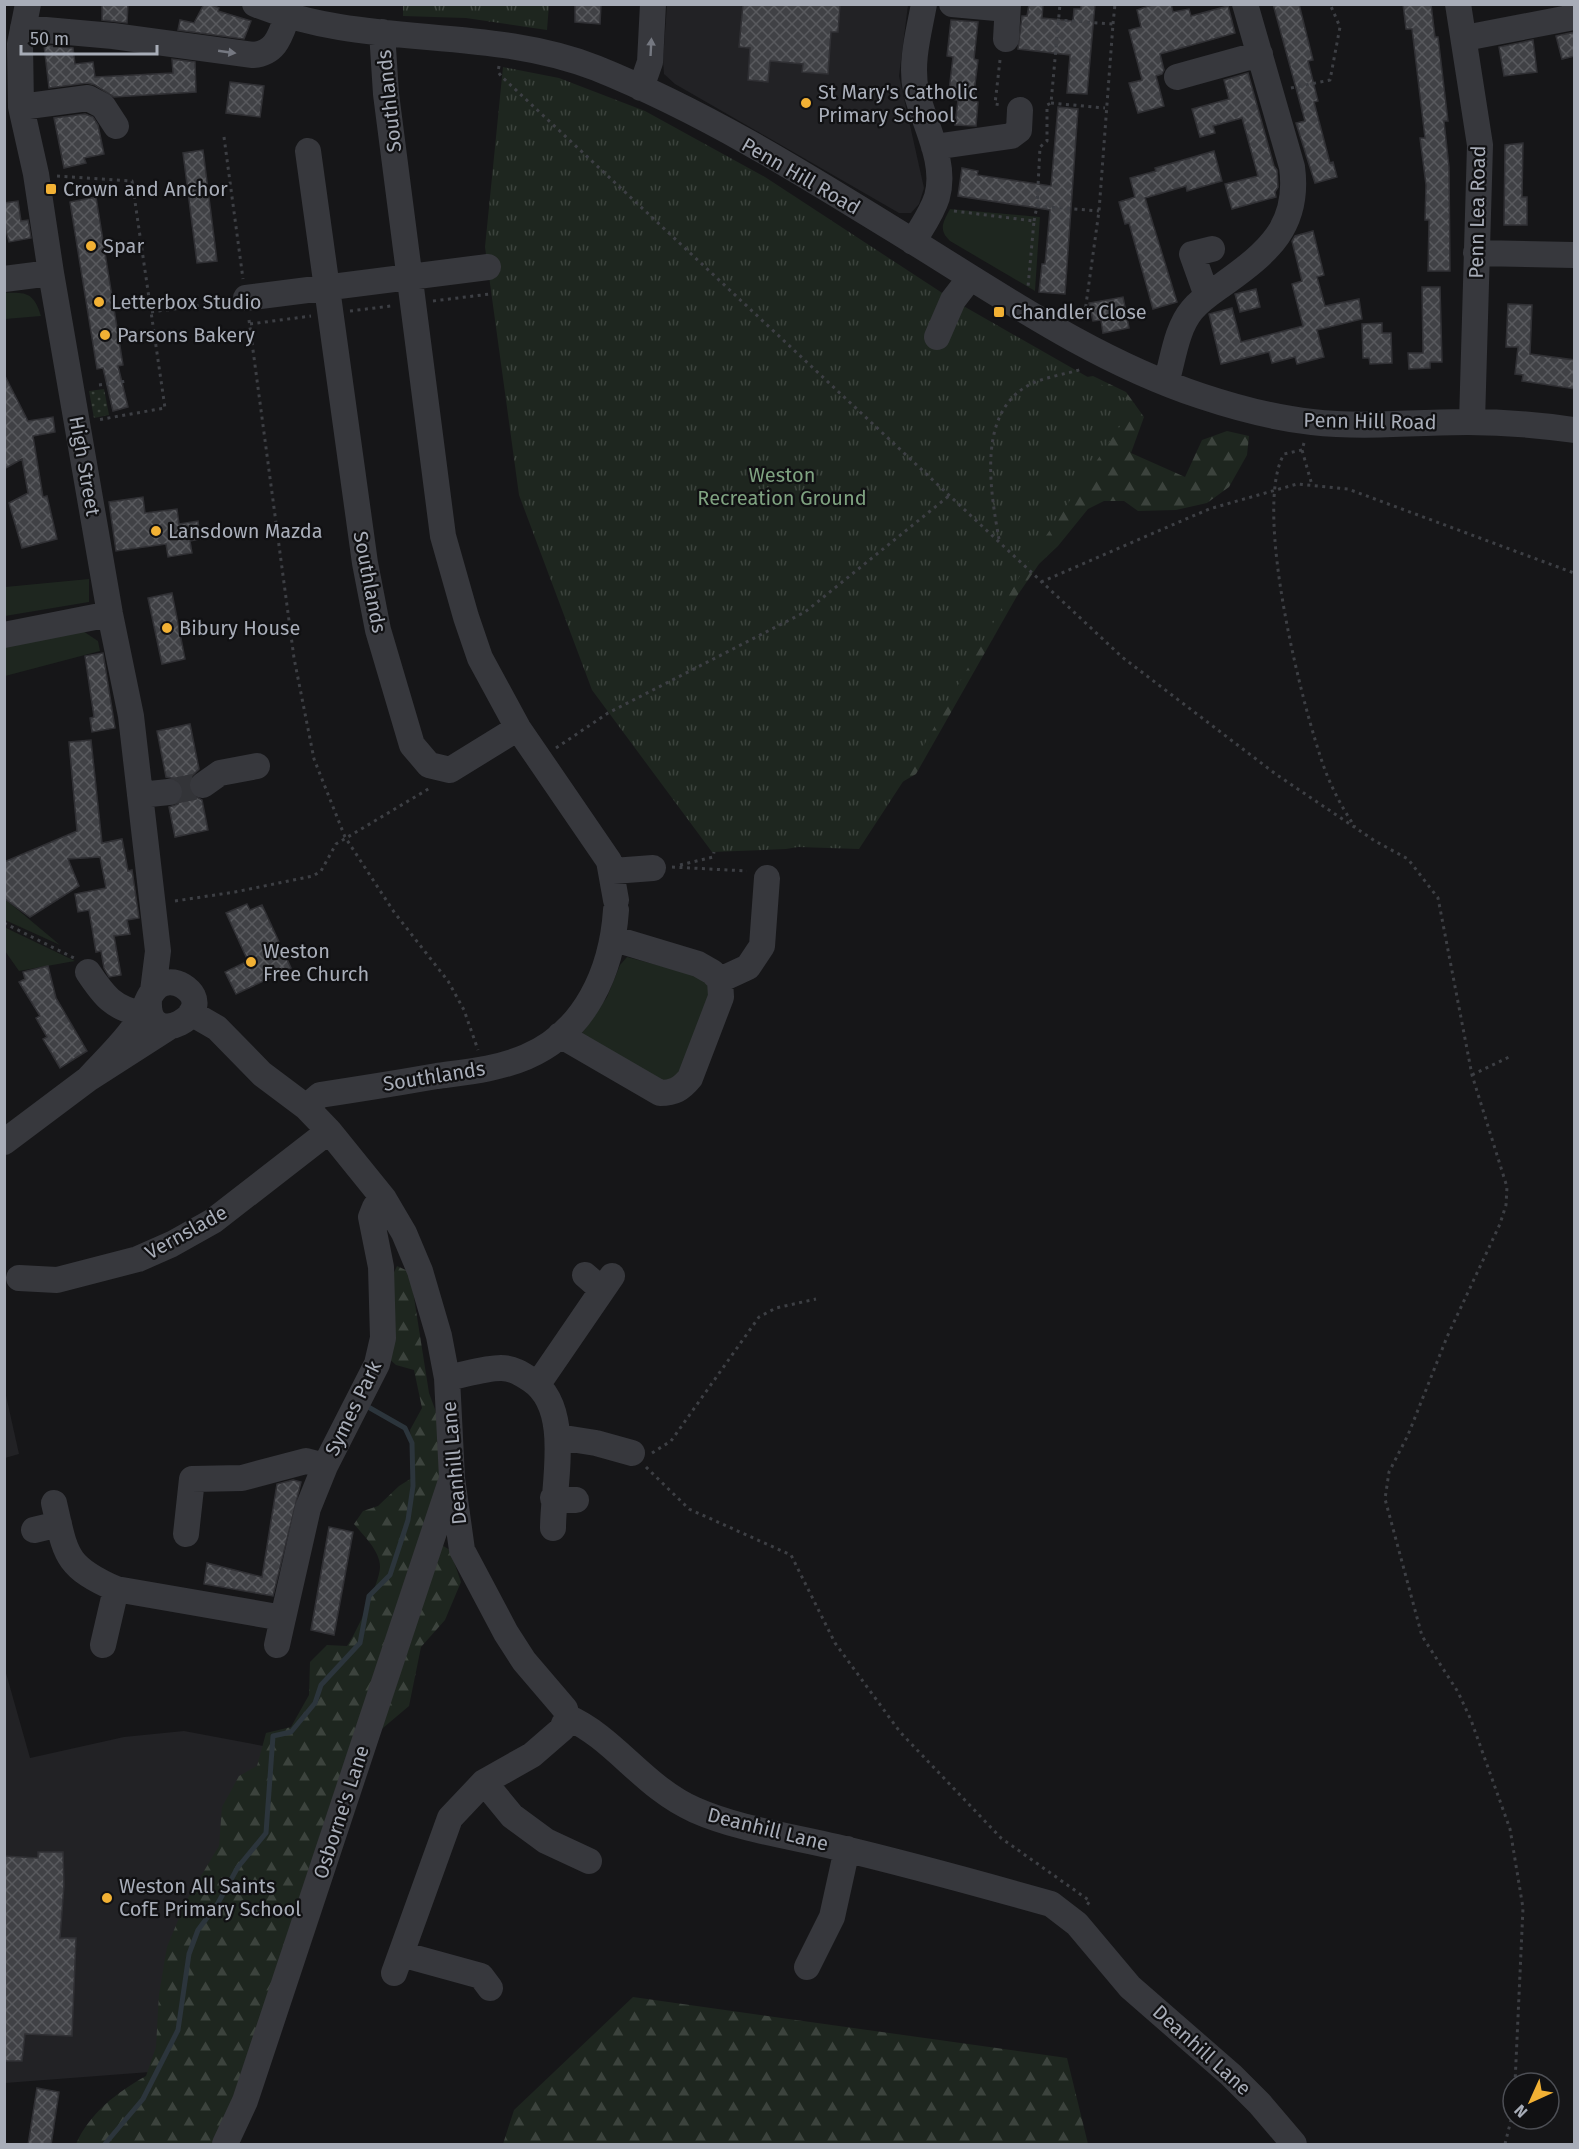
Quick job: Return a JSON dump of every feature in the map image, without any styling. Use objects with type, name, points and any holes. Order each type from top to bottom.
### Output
[{"type":"street","name":"Penn Hill Road","points":[[255,4],[292,13],[328,26],[455,38],[528,49],[595,68],[685,108],[914,242],[1025,312],[1092,348],[1166,383],[1241,408],[1313,422],[1350,425],[1472,422],[1527,424],[1575,430]]},
{"type":"street","points":[[641,88],[650,62],[653,4]]},
{"type":"street","points":[[914,242],[932,209],[939,181],[934,147],[916,89],[914,58],[924,4]]},
{"type":"street","points":[[952,4],[1008,7],[1006,39]]},
{"type":"street","points":[[1166,383],[1183,324],[1193,309],[1265,253],[1279,237],[1289,214],[1295,190],[1293,167],[1245,4]]},
{"type":"street","name":"Penn Lea Road","points":[[1458,4],[1480,145],[1472,422]]},
{"type":"street","points":[[20,16],[113,36],[253,56],[266,54],[274,47],[292,13]]},
{"type":"street","name":"High Street","points":[[20,16],[18,66],[21,107],[36,174],[110,614],[131,716],[158,951],[148,1002]]},
{"type":"street","points":[[1465,38],[1575,17]]},
{"type":"street","name":"Southlands","points":[[306,1107],[320,1095],[482,1069],[526,1057],[560,1035],[575,1021],[597,990],[615,939],[616,905],[613,871],[587,826],[518,728],[480,658],[443,536],[415,303],[386,94],[381,32]]},
{"type":"street","points":[[1177,77],[1260,54]]},
{"type":"street","points":[[21,107],[88,98],[103,106],[116,126]]},
{"type":"street","points":[[934,147],[1011,136],[1019,130],[1020,110]]},
{"type":"street","name":"Southlands","points":[[308,151],[365,563],[378,630],[412,745],[429,765],[438,769]]},
{"type":"street","points":[[1207,296],[1192,254],[1212,249]]},
{"type":"street","points":[[1476,253],[1575,255]]},
{"type":"street","points":[[247,307],[327,288],[488,267]]},
{"type":"street","points":[[4,279],[51,273]]},
{"type":"street","points":[[937,337],[953,300],[970,278]]},
{"type":"street","points":[[4,635],[110,614]]},
{"type":"street","points":[[438,769],[450,770],[460,765],[518,728]]},
{"type":"street","points":[[203,785],[219,773],[257,766]]},
{"type":"street","points":[[140,795],[169,792]]},
{"type":"street","points":[[613,871],[664,867]]},
{"type":"street","points":[[720,980],[748,967],[762,946],[767,878]]},
{"type":"street","name":"High Street","points":[[152,905],[186,988]]},
{"type":"street","points":[[560,1035],[660,1093],[672,1093],[682,1088],[690,1078],[721,997],[720,980],[698,964],[615,939]]},
{"type":"street","points":[[88,972],[101,991],[119,1008],[148,1002]]},
{"type":"street","points":[[4,1142],[88,1078],[169,1027],[181,1024],[191,1013],[192,998],[186,988],[180,984],[165,983],[88,1078]]},
{"type":"street","points":[[148,1002],[148,1008],[155,1021],[169,1027]]},
{"type":"street","name":"Deanhill Lane","points":[[191,1013],[217,1028],[262,1074],[306,1107],[329,1131],[384,1199],[404,1233],[420,1271],[439,1336],[447,1378],[452,1478],[462,1550],[506,1633],[524,1661],[565,1709],[567,1717],[591,1729],[637,1772],[669,1796],[693,1810],[712,1817],[847,1849],[1051,1904],[1077,1924],[1116,1974],[1231,2075],[1260,2104],[1294,2145]]},
{"type":"street","name":"Vernslade","points":[[19,1278],[57,1280],[138,1259],[172,1244],[213,1221],[329,1131]]},
{"type":"street","name":"Symes Park","points":[[277,1645],[308,1508],[325,1466],[377,1364],[383,1338],[381,1267],[371,1217],[375,1207],[384,1199]]},
{"type":"street","points":[[538,1384],[599,1280]]},
{"type":"street","points":[[447,1378],[502,1368],[519,1372],[538,1384],[550,1402],[558,1437],[564,1499],[553,1528]]},
{"type":"street","points":[[558,1437],[596,1443],[632,1453]]},
{"type":"street","points":[[186,1534],[192,1479],[242,1478],[306,1461],[325,1466]]},
{"type":"street","name":"Osborne's Lane","points":[[225,2145],[245,2101],[452,1478]]},
{"type":"street","points":[[34,1530],[57,1514],[66,1555],[78,1569],[116,1589],[283,1618]]},
{"type":"street","points":[[103,1645],[116,1589]]},
{"type":"street","points":[[487,1976],[397,1964],[450,1818],[484,1782],[532,1755],[562,1729],[567,1717]]},
{"type":"street","points":[[484,1782],[512,1816],[546,1841],[589,1861]]},
{"type":"street","points":[[807,1967],[832,1917],[847,1849]]},
{"type":"path","points":[[1025,312],[1037,206],[1040,147],[1047,141],[1060,4]]},
{"type":"path","points":[[999,541],[991,495],[990,457],[999,417],[1006,404],[1033,382],[1081,368],[1085,370],[1092,348],[1105,108],[1115,4]]},
{"type":"path","points":[[1270,93],[1330,80],[1340,27],[1330,4]]},
{"type":"path","points":[[1057,20],[1113,24]]},
{"type":"path","points":[[1006,39],[1001,46],[995,104],[1020,110],[1049,104],[1105,108]]},
{"type":"path","points":[[498,72],[1131,664],[1277,775],[1356,828],[1408,859],[1438,898],[1472,1075],[1507,1187],[1506,1205],[1500,1224],[1447,1337],[1408,1435],[1389,1472],[1385,1499],[1422,1636],[1458,1692],[1510,1828],[1522,1908],[1515,2071]]},
{"type":"path","points":[[224,137],[294,658],[314,759],[345,837],[394,912],[448,981],[476,1038],[482,1069]]},
{"type":"path","points":[[36,174],[77,179],[132,181],[165,408],[78,423]]},
{"type":"path","points":[[1037,206],[1099,211]]},
{"type":"path","points":[[932,209],[1034,221]]},
{"type":"path","points":[[247,307],[329,314],[490,294]]},
{"type":"path","points":[[151,312],[202,306]]},
{"type":"path","points":[[99,385],[127,381]]},
{"type":"path","points":[[1312,485],[1302,448],[1284,454],[1280,461],[1274,492],[1279,587],[1311,726],[1339,802],[1356,828]]},
{"type":"path","points":[[1041,582],[1209,509],[1297,484],[1348,489],[1575,573]]},
{"type":"path","points":[[539,759],[608,713],[805,612],[950,495]]},
{"type":"path","points":[[152,905],[305,879],[321,871],[336,844],[345,837],[430,787],[438,769]]},
{"type":"path","points":[[664,867],[712,857],[714,852]]},
{"type":"path","points":[[664,867],[767,872],[767,878]]},
{"type":"path","points":[[4,922],[60,949],[88,972]]},
{"type":"path","points":[[1472,1075],[1511,1056]]},
{"type":"path","points":[[632,1453],[652,1453],[671,1441],[759,1317],[776,1308],[816,1299]]},
{"type":"path","points":[[632,1453],[670,1493],[689,1509],[791,1555],[835,1643],[900,1732],[1002,1838],[1090,1901],[1077,1924]]},
{"type":"shaded area","name":"St Mary's Catholic Primary School","points":[[667,5],[908,5],[899,76],[924,188],[919,204],[911,213],[899,213],[675,84],[664,74]]},
{"type":"shaded area","points":[[5,1391],[19,1454],[4,1458]]},
{"type":"shaded area","name":"Weston All Saints CofE Primary School","points":[[4,1666],[30,1758],[124,1737],[184,1731],[269,1747],[150,2072],[5,2083]]},
{"type":"green space","points":[[403,5],[549,5],[547,30],[466,18],[403,16]]},
{"type":"green space","name":"Weston Recreation Ground","points":[[503,67],[559,78],[645,111],[765,177],[953,300],[1135,404],[1025,567],[906,777],[859,849],[798,847],[712,852],[592,690],[519,495],[485,247]]},
{"type":"green space","points":[[950,209],[1040,217],[1035,291],[950,241],[944,233],[943,226]]},
{"type":"green space","points":[[5,293],[29,296],[36,303],[41,316],[5,319]]},
{"type":"green space","points":[[1093,376],[1126,392],[1144,417],[1131,453],[1185,477],[1202,440],[1227,431],[1249,436],[1247,455],[1229,487],[1207,503],[1176,510],[1138,511],[1124,501],[1104,501],[1088,509],[1058,546],[1039,564],[1017,596],[916,774],[892,788],[1067,380]]},
{"type":"green space","points":[[104,389],[109,415],[94,418],[89,391]]},
{"type":"green space","points":[[89,579],[89,602],[5,616],[5,587]]},
{"type":"green space","points":[[80,629],[98,641],[100,651],[5,676],[5,644]]},
{"type":"green space","points":[[5,899],[60,945],[5,920]]},
{"type":"green space","points":[[4,927],[75,961],[19,971],[5,951]]},
{"type":"green space","points":[[627,957],[707,978],[710,992],[683,1071],[667,1083],[583,1036],[582,1033],[607,997],[620,965]]},
{"type":"green space","points":[[397,1266],[410,1272],[429,1393],[439,1420],[441,1485],[428,1537],[450,1550],[461,1582],[445,1620],[421,1647],[409,1706],[377,1733],[230,2112],[213,2144],[76,2144],[88,2123],[105,2105],[146,2076],[156,2047],[159,1994],[167,1947],[186,1901],[219,1846],[222,1807],[239,1776],[257,1766],[266,1733],[291,1727],[309,1695],[310,1662],[327,1645],[347,1646],[376,1585],[380,1568],[378,1556],[354,1524],[363,1511],[378,1506],[399,1486],[415,1476],[410,1430],[422,1408],[414,1370],[396,1365],[385,1355],[389,1283]]},
{"type":"green space","points":[[633,1997],[1067,2058],[1088,2144],[503,2144],[514,2110]]},
{"type":"building","points":[[102,4],[128,4],[127,23],[102,20]]},
{"type":"building","points":[[204,4],[210,4],[219,8],[218,11],[251,21],[244,39],[178,30],[180,20],[194,23]]},
{"type":"building","points":[[575,4],[601,4],[600,24],[575,22]]},
{"type":"building","points":[[743,4],[840,4],[838,32],[831,32],[828,74],[802,72],[803,64],[770,61],[768,82],[748,80],[750,48],[739,47]]},
{"type":"building","points":[[1029,4],[1043,4],[1042,18],[1073,21],[1074,9],[1081,9],[1081,4],[1095,4],[1087,94],[1067,93],[1070,55],[1018,49],[1022,16],[1027,16]]},
{"type":"building","points":[[1155,4],[1171,4],[1173,12],[1189,9],[1191,16],[1228,6],[1235,33],[1160,54],[1164,70],[1162,74],[1156,76],[1164,106],[1138,113],[1129,83],[1142,80],[1129,30],[1141,27],[1137,10]]},
{"type":"building","points":[[1273,4],[1299,4],[1313,60],[1308,61],[1318,101],[1314,102],[1330,163],[1333,162],[1337,177],[1315,183],[1296,123],[1305,121]]},
{"type":"building","points":[[1403,4],[1431,4],[1435,37],[1438,37],[1448,121],[1444,121],[1449,167],[1450,271],[1428,271],[1429,220],[1425,220],[1426,185],[1420,138],[1425,138],[1412,29],[1406,29]]},
{"type":"building","points":[[951,20],[978,22],[974,59],[978,60],[973,101],[978,102],[976,126],[955,125],[958,100],[948,99],[953,57],[947,56]]},
{"type":"building","points":[[1575,32],[1575,56],[1562,59],[1556,36]]},
{"type":"building","points":[[1533,40],[1537,72],[1504,76],[1499,47]]},
{"type":"building","points":[[44,45],[73,48],[75,64],[93,62],[95,77],[173,73],[172,59],[195,62],[196,92],[114,97],[95,85],[87,83],[49,88]]},
{"type":"building","points":[[1248,73],[1277,170],[1278,187],[1275,192],[1276,197],[1232,209],[1225,184],[1258,176],[1242,118],[1213,126],[1215,133],[1200,137],[1192,109],[1229,99],[1224,80]]},
{"type":"building","points":[[230,82],[264,86],[260,117],[226,113]]},
{"type":"building","points":[[1058,107],[1078,109],[1065,294],[1039,292],[1042,264],[1045,264],[1050,210],[958,196],[962,168],[978,171],[977,175],[1051,186]]},
{"type":"building","points":[[85,114],[93,117],[98,125],[104,154],[84,158],[86,163],[64,168],[54,118]]},
{"type":"building","points":[[1523,143],[1522,197],[1527,197],[1527,225],[1504,225],[1505,145]]},
{"type":"building","points":[[203,150],[217,261],[197,263],[183,153]]},
{"type":"building","points":[[1214,151],[1222,181],[1187,191],[1186,186],[1145,198],[1177,302],[1153,309],[1129,223],[1125,224],[1119,202],[1135,197],[1130,178],[1156,171],[1155,168]]},
{"type":"building","points":[[96,197],[123,365],[118,366],[128,407],[113,411],[103,368],[97,369],[70,202]]},
{"type":"building","points":[[18,201],[21,221],[28,220],[31,238],[9,242],[4,223],[4,203]]},
{"type":"building","points":[[1313,231],[1324,275],[1317,277],[1325,306],[1359,299],[1362,319],[1317,330],[1324,357],[1297,364],[1295,357],[1272,363],[1269,352],[1221,364],[1209,314],[1232,308],[1241,342],[1303,326],[1292,284],[1302,281],[1292,241],[1295,236]]},
{"type":"building","points":[[1422,287],[1440,287],[1442,362],[1430,362],[1430,368],[1409,369],[1408,353],[1423,353]]},
{"type":"building","points":[[1256,289],[1260,307],[1240,312],[1235,294]]},
{"type":"building","points":[[1123,297],[1129,328],[1103,333],[1101,320],[1093,321],[1089,303]]},
{"type":"building","points":[[1508,304],[1532,305],[1530,354],[1575,360],[1575,389],[1522,381],[1523,375],[1515,374],[1518,347],[1506,347]]},
{"type":"building","points":[[1382,323],[1382,333],[1391,333],[1392,363],[1370,364],[1369,358],[1363,358],[1362,324]]},
{"type":"building","points":[[4,374],[28,421],[53,417],[55,432],[33,436],[43,497],[47,496],[57,539],[22,548],[9,503],[28,493],[22,459],[4,469]]},
{"type":"building","name":"Lansdown Mazda","points":[[143,497],[145,513],[177,509],[179,524],[198,521],[200,539],[190,541],[192,553],[168,557],[166,544],[116,551],[109,502]]},
{"type":"building","name":"Bibury House","points":[[172,593],[185,659],[162,664],[148,598]]},
{"type":"building","points":[[103,653],[115,728],[92,732],[90,718],[94,717],[85,656]]},
{"type":"building","points":[[190,724],[199,769],[190,778],[188,787],[191,794],[202,800],[208,830],[175,837],[169,807],[178,804],[184,790],[176,779],[166,777],[157,731]]},
{"type":"building","points":[[91,740],[102,843],[122,839],[128,871],[132,870],[139,918],[127,920],[130,934],[114,936],[121,975],[109,977],[104,968],[101,951],[96,952],[89,910],[78,912],[75,894],[106,888],[100,857],[68,859],[79,886],[30,917],[4,898],[4,862],[77,831],[69,742]]},
{"type":"building","points":[[247,904],[250,910],[262,905],[291,968],[236,994],[225,972],[248,961],[226,913]]},
{"type":"building","points":[[48,966],[56,998],[87,1051],[60,1068],[43,1039],[47,1037],[36,1018],[40,1016],[19,982],[25,979],[23,972]]},
{"type":"building","points":[[293,1480],[301,1482],[273,1596],[204,1584],[207,1563],[262,1577],[277,1484]]},
{"type":"building","points":[[329,1527],[353,1532],[334,1635],[311,1630]]},
{"type":"building","points":[[38,1852],[63,1852],[64,1885],[60,1938],[76,1938],[72,2036],[25,2034],[22,2061],[4,2061],[4,1856],[38,1858]]},
{"type":"building","points":[[37,2088],[59,2092],[51,2145],[28,2145]]},
{"type":"waterway","points":[[105,2144],[143,2099],[178,2030],[189,1954],[198,1930],[218,1903],[238,1867],[266,1833],[273,1736],[291,1732],[315,1703],[321,1685],[360,1643],[369,1596],[390,1575],[408,1520],[413,1486],[412,1443],[405,1428],[363,1404]]},
{"type":"tunnel","points":[[169,792],[203,785]]},
{"type":"place","name":"St Mary's Catholic Primary School","points":[[806,103]]},
{"type":"place","name":"Crown and Anchor","points":[[51,189]]},
{"type":"place","name":"Spar","points":[[91,246]]},
{"type":"place","name":"Letterbox Studio","points":[[99,302]]},
{"type":"place","name":"Chandler Close","points":[[999,312]]},
{"type":"place","name":"Parsons Bakery","points":[[105,335]]},
{"type":"place","name":"Lansdown Mazda","points":[[156,531]]},
{"type":"place","name":"Bibury House","points":[[167,628]]},
{"type":"place","name":"Weston Free Church","points":[[251,962]]},
{"type":"place","name":"Weston All Saints CofE Primary School","points":[[107,1898]]}]
